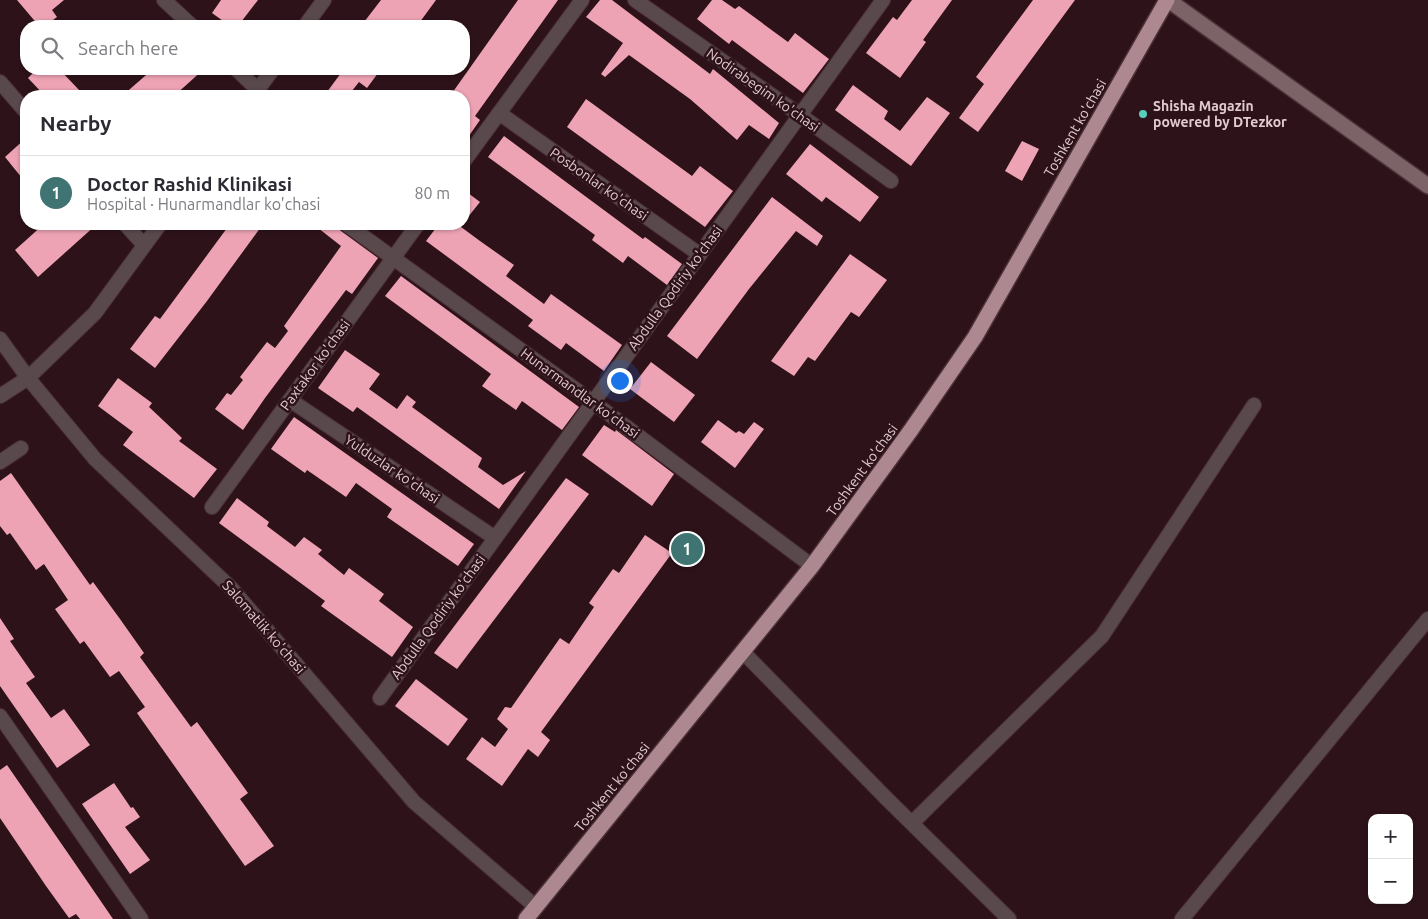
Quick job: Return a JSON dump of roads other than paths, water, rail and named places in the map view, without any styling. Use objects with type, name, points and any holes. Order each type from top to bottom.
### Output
[{"type":"highway","name":"Toshkent ko'chasi","points":[[526,919],[812,566],[911,430],[975,337],[1167,0]]},
{"type":"street","points":[[164,0],[186,20]]},
{"type":"street","points":[[309,20],[324,0]]},
{"type":"street","points":[[470,153],[582,0]]},
{"type":"street","name":"Nodirabegim ko'chasi","points":[[635,0],[891,181]]},
{"type":"street","name":"Abdulla Qodiriy ko'chasi","points":[[380,698],[883,0]]},
{"type":"street","points":[[1167,0],[1428,186]]},
{"type":"street","points":[[241,75],[254,90]]},
{"type":"street","points":[[258,90],[270,75]]},
{"type":"street","points":[[0,82],[20,105]]},
{"type":"street","name":"Posbonlar ko'chasi","points":[[499,113],[699,254]]},
{"type":"street","points":[[130,230],[144,246]]},
{"type":"street","points":[[0,396],[28,378],[95,313],[156,230]]},
{"type":"street","name":"Hunarmandlar ko'chasi","points":[[354,230],[593,402],[812,566]]},
{"type":"street","name":"Paxtakor ko'chasi","points":[[212,507],[414,230]]},
{"type":"street","name":"Salomatlik ko'chasi","points":[[0,338],[28,378],[95,459],[231,588],[414,802],[536,906]]},
{"type":"street","name":"Yulduzlar ko'chasi","points":[[290,400],[495,538]]},
{"type":"street","points":[[912,823],[1102,636],[1254,405]]},
{"type":"street","points":[[0,462],[21,448]]},
{"type":"street","points":[[1182,919],[1428,619]]},
{"type":"street","points":[[743,652],[1009,919]]},
{"type":"street","points":[[0,716],[141,919]]},
{"type":"place","name":"Shisha Magazin powered by DTezkor","points":[[1143,114]]},
{"type":"place","name":"Doctor Rashid Klinikasi","points":[[687,549]]}]
